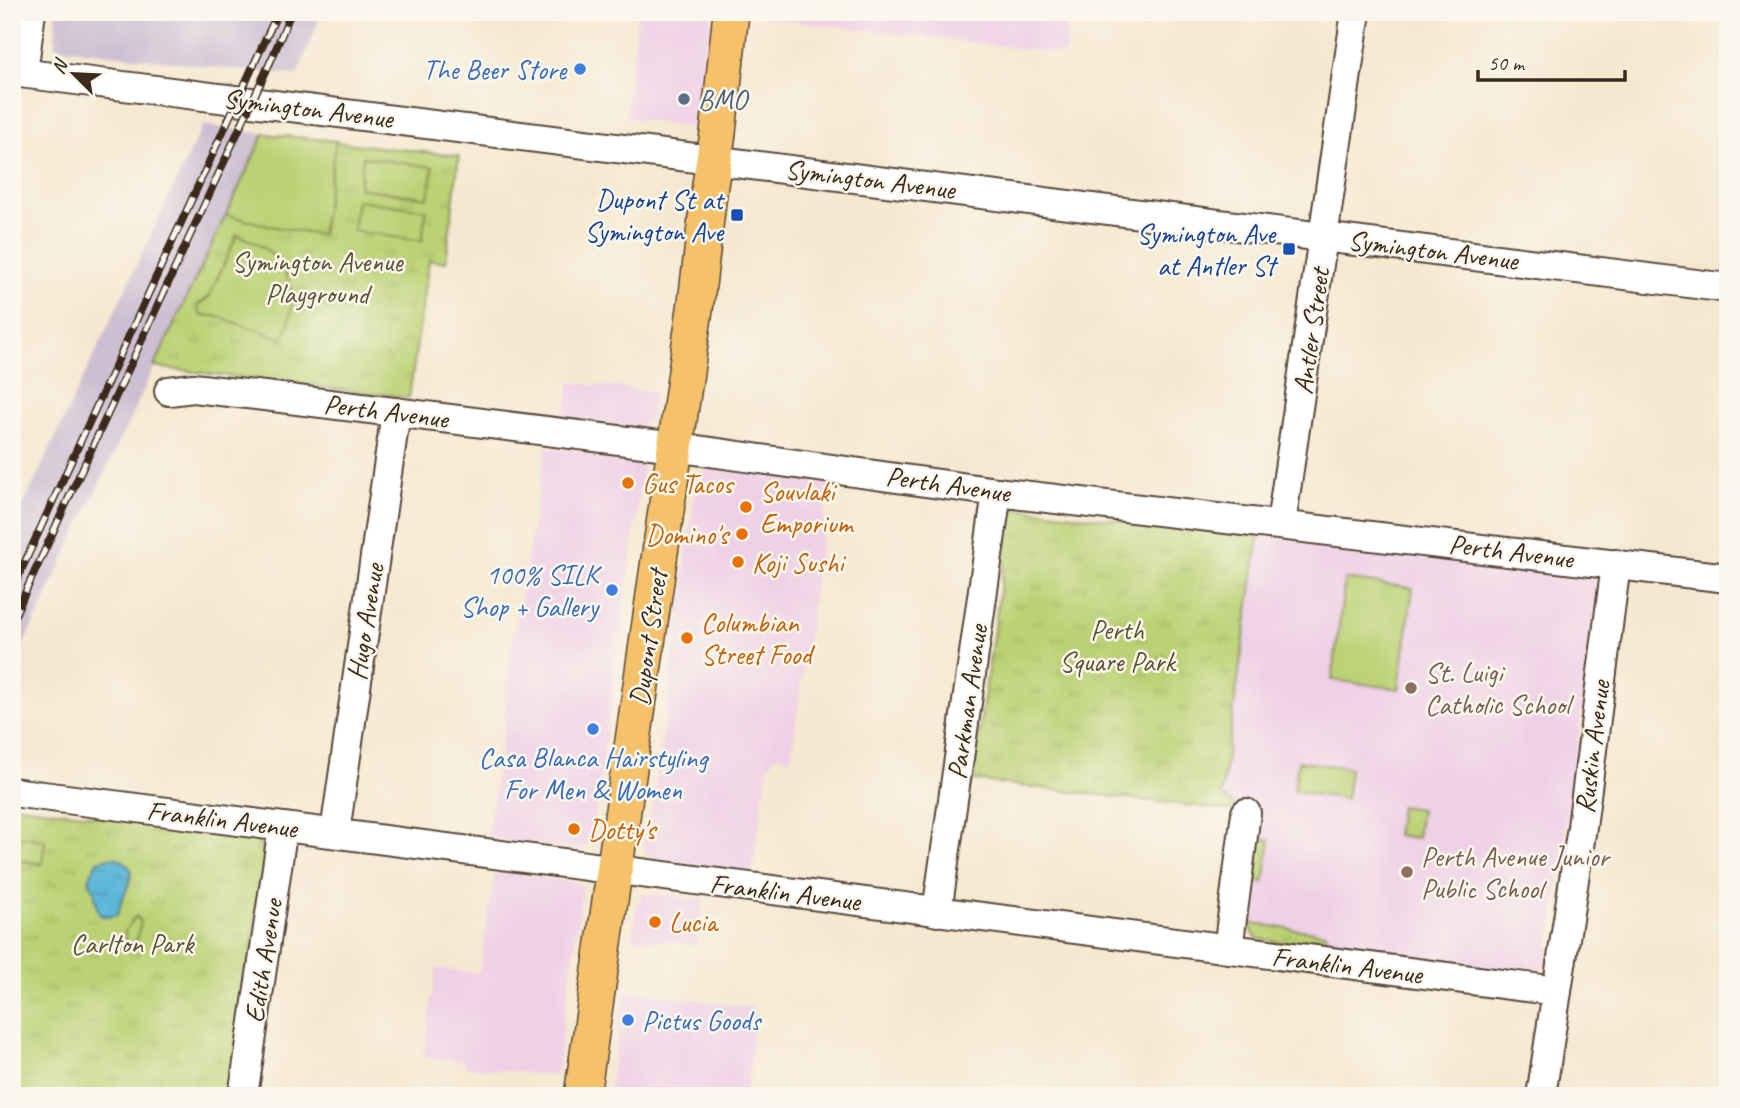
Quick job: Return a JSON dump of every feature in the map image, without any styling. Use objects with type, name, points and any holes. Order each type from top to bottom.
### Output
[{"type":"main road","name":"Dupont Street","points":[[582,1096],[675,447],[731,12]]},
{"type":"street","points":[[18,72],[31,12]]},
{"type":"street","name":"Antler Street","points":[[1281,524],[1356,12]]},
{"type":"street","name":"Symington Avenue","points":[[18,72],[1728,288]]},
{"type":"street","name":"Perth Avenue","points":[[169,391],[193,388],[397,412],[997,492],[1728,578]]},
{"type":"street","name":"Hugo Avenue","points":[[335,832],[397,412]]},
{"type":"street","name":"Parkman Avenue","points":[[937,912],[997,492]]},
{"type":"street","name":"Ruskin Avenue","points":[[1541,1096],[1582,827],[1616,564]]},
{"type":"street","name":"Franklin Avenue","points":[[12,792],[1557,991]]},
{"type":"street","points":[[1228,949],[1246,813]]},
{"type":"street","name":"Edith Avenue","points":[[243,1096],[283,827]]},
{"type":"shaded area","points":[[56,12],[322,12],[297,75],[55,47]]},
{"type":"shaded area","points":[[638,12],[712,13],[695,128],[626,117]]},
{"type":"shaded area","points":[[761,12],[1070,12],[1065,54],[760,17]]},
{"type":"shaded area","points":[[203,125],[264,134],[12,669],[12,529]]},
{"type":"shaded area","points":[[570,382],[654,392],[650,421],[637,427],[565,418]]},
{"type":"shaded area","points":[[546,447],[633,457],[642,465],[643,470],[592,839],[582,850],[487,838],[503,733],[506,684]]},
{"type":"shaded area","points":[[707,468],[829,482],[791,758],[776,756],[768,766],[752,873],[655,859],[646,855],[644,846],[646,825],[653,805],[697,477]]},
{"type":"shaded area","name":"St. Luigi Catholic School","points":[[1259,536],[1595,578],[1600,582],[1547,963],[1540,970],[1522,973],[1259,939],[1250,930],[1248,918],[1263,815],[1235,811],[1221,795]]},
{"type":"shaded area","points":[[495,871],[575,882],[583,887],[556,1076],[465,1067],[464,1062],[423,1057],[436,968],[479,973]]},
{"type":"shaded area","points":[[644,893],[703,899],[696,945],[632,938],[637,904]]},
{"type":"shaded area","points":[[625,990],[756,1008],[746,1096],[608,1096]]},
{"type":"green space","name":"Symington Avenue Playground","points":[[264,134],[459,156],[446,262],[429,260],[409,398],[154,367]]},
{"type":"green space","points":[[264,134],[336,141],[321,235],[226,215]]},
{"type":"green space","points":[[363,157],[433,167],[428,198],[359,188]]},
{"type":"green space","points":[[357,200],[426,210],[422,241],[353,231]]},
{"type":"green space","points":[[237,235],[267,251],[286,275],[291,305],[283,339],[216,316],[201,316],[197,306],[209,297]]},
{"type":"green space","name":"Perth Square Park","points":[[1012,508],[1259,536],[1221,795],[1235,806],[1235,811],[972,780]]},
{"type":"green space","points":[[1345,579],[1413,588],[1399,689],[1332,680]]},
{"type":"green space","points":[[1298,761],[1350,768],[1346,799],[1294,791]]},
{"type":"green space","name":"Carlton Park","points":[[12,805],[252,836],[262,848],[265,856],[230,1096],[12,1096]]},
{"type":"green space","points":[[1400,806],[1421,809],[1417,838],[1396,835]]},
{"type":"green space","points":[[12,836],[45,840],[42,864],[12,859]]},
{"type":"green space","points":[[1259,839],[1270,840],[1264,883],[1253,881]]},
{"type":"green space","points":[[136,916],[141,922],[134,949],[127,949],[125,931]]},
{"type":"green space","points":[[1248,923],[1326,933],[1324,947],[1259,939]]},
{"type":"water","points":[[113,857],[127,864],[131,874],[117,915],[105,917],[97,910],[89,879],[97,861]]},
{"type":"railway","points":[[12,590],[278,12]]},
{"type":"railway","points":[[12,621],[291,12]]},
{"type":"place","name":"The Beer Store","points":[[580,69]]},
{"type":"place","name":"BMO","points":[[684,99]]},
{"type":"place","name":"Dupont St at Symington Ave","points":[[737,215]]},
{"type":"place","name":"Symington Ave at Antler St","points":[[1289,249]]},
{"type":"place","name":"Gus Tacos","points":[[628,483]]},
{"type":"place","name":"Souvlaki Emporium","points":[[746,507]]},
{"type":"place","name":"Domino's","points":[[742,534]]},
{"type":"place","name":"Koji Sushi","points":[[738,562]]},
{"type":"place","name":"100% SILK Shop + Gallery","points":[[612,590]]},
{"type":"place","name":"Columbian Street Food","points":[[687,638]]},
{"type":"place","name":"St. Luigi Catholic School","points":[[1411,688]]},
{"type":"place","name":"Casa Blanca Hairstyling For Men & Women","points":[[593,729]]},
{"type":"place","name":"Dotty's","points":[[574,829]]},
{"type":"place","name":"Perth Avenue Junior Public School","points":[[1407,872]]},
{"type":"place","name":"Lucia","points":[[655,922]]},
{"type":"place","name":"Pictus Goods","points":[[628,1020]]}]
